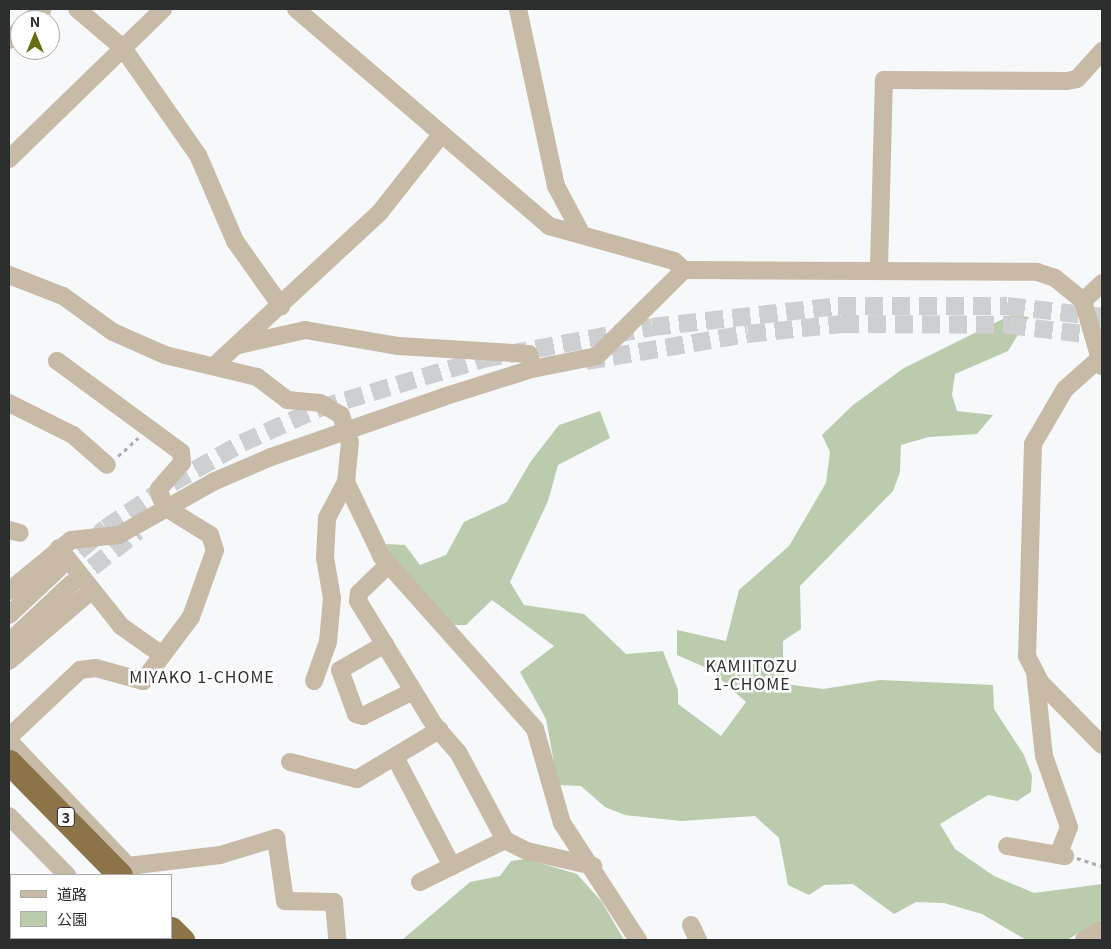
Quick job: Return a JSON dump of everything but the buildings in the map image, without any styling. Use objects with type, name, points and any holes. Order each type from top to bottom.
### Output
[{"type":"highway","name":"3","points":[[9,762],[123,872]]},
{"type":"highway","name":"3","points":[[9,781],[101,874]]},
{"type":"highway","points":[[172,930],[182,940]]},
{"type":"street","points":[[78,9],[123,48],[198,155],[235,241],[281,306]]},
{"type":"street","points":[[9,159],[163,9]]},
{"type":"street","points":[[296,9],[440,136],[549,226],[582,233],[674,261],[684,270],[879,268],[1037,272],[1062,283],[1083,301],[1101,362],[1064,389],[1034,444],[1027,656],[1035,672],[1102,745]]},
{"type":"street","points":[[518,9],[556,186],[582,233]]},
{"type":"street","points":[[879,268],[884,80],[1066,81],[1078,79],[1102,51]]},
{"type":"street","points":[[215,365],[281,306],[380,212],[440,136]]},
{"type":"street","points":[[9,591],[59,548],[80,537],[118,534],[215,481],[346,428],[532,369],[597,356],[684,270]]},
{"type":"street","points":[[9,274],[63,296],[112,332],[164,355],[215,365],[256,377],[287,400],[333,408],[346,428],[350,442],[346,482],[327,518],[325,558],[332,598],[328,642],[314,681]]},
{"type":"street","points":[[1083,301],[1102,283]]},
{"type":"street","points":[[237,346],[305,330],[399,346],[529,354],[532,369]]},
{"type":"street","points":[[9,738],[80,670],[96,668],[143,681],[192,617],[215,550],[210,535],[165,507],[158,489],[182,463],[181,452],[151,427],[57,361]]},
{"type":"street","points":[[9,403],[73,435],[107,465]]},
{"type":"street","points":[[346,482],[389,564],[535,729],[562,823],[593,866],[638,940]]},
{"type":"street","points":[[59,548],[121,626],[162,655]]},
{"type":"street","points":[[389,564],[359,593],[358,601],[439,730],[458,752],[505,840],[528,851],[593,866]]},
{"type":"street","points":[[9,615],[58,569]]},
{"type":"street","points":[[9,642],[72,584]]},
{"type":"street","points":[[9,661],[92,590]]},
{"type":"street","points":[[385,644],[340,670],[356,714],[363,716],[414,691]]},
{"type":"street","points":[[1007,846],[1062,856],[1069,827],[1044,756],[1035,672]]},
{"type":"street","points":[[290,762],[357,780],[396,759],[439,730]]},
{"type":"street","points":[[9,742],[123,872],[220,855],[276,838],[282,852],[285,901],[334,902],[337,940]]},
{"type":"street","points":[[396,759],[452,866]]},
{"type":"street","points":[[9,816],[66,874]]},
{"type":"street","points":[[420,882],[505,840]]},
{"type":"street","points":[[1084,940],[1102,929]]},
{"type":"path","points":[[107,465],[151,427]]},
{"type":"path","points":[[1062,856],[1102,866]]},
{"type":"green space","points":[[1011,315],[1029,317],[1008,351],[955,374],[952,395],[957,411],[993,415],[977,434],[929,437],[901,445],[900,472],[893,491],[800,586],[801,629],[783,641],[783,667],[785,684],[823,689],[880,680],[993,685],[994,709],[1024,755],[1032,776],[1031,792],[1017,801],[988,795],[940,824],[955,849],[994,876],[1034,893],[1102,884],[1102,919],[1067,940],[1026,940],[982,914],[944,903],[916,902],[894,914],[853,884],[824,885],[809,895],[788,885],[779,838],[755,816],[681,821],[625,815],[605,807],[581,786],[558,785],[546,719],[520,672],[554,646],[492,600],[466,625],[452,625],[393,561],[386,544],[405,545],[420,565],[446,555],[464,522],[507,502],[531,461],[559,425],[600,411],[610,438],[558,465],[548,501],[510,582],[524,605],[584,614],[626,654],[663,651],[678,690],[678,704],[721,736],[746,702],[709,669],[677,655],[677,630],[726,641],[739,590],[789,546],[826,483],[830,452],[822,435],[853,405],[904,368]]},
{"type":"green space","points":[[526,859],[577,874],[602,902],[624,940],[402,940],[470,882],[500,876],[511,861]]},
{"type":"tunnel","points":[[58,569],[106,528],[172,483],[242,443],[320,408],[483,359],[652,327],[838,306],[1007,306],[1102,317]]},
{"type":"tunnel","points":[[586,361],[748,334],[841,324],[1008,325],[1102,336]]},
{"type":"tunnel","points":[[71,584],[138,531]]},
{"type":"district","name":"KAMIITOZU 1-CHOME","points":[[752,674]]},
{"type":"district","name":"MIYAKO 1-CHOME","points":[[202,676]]}]
